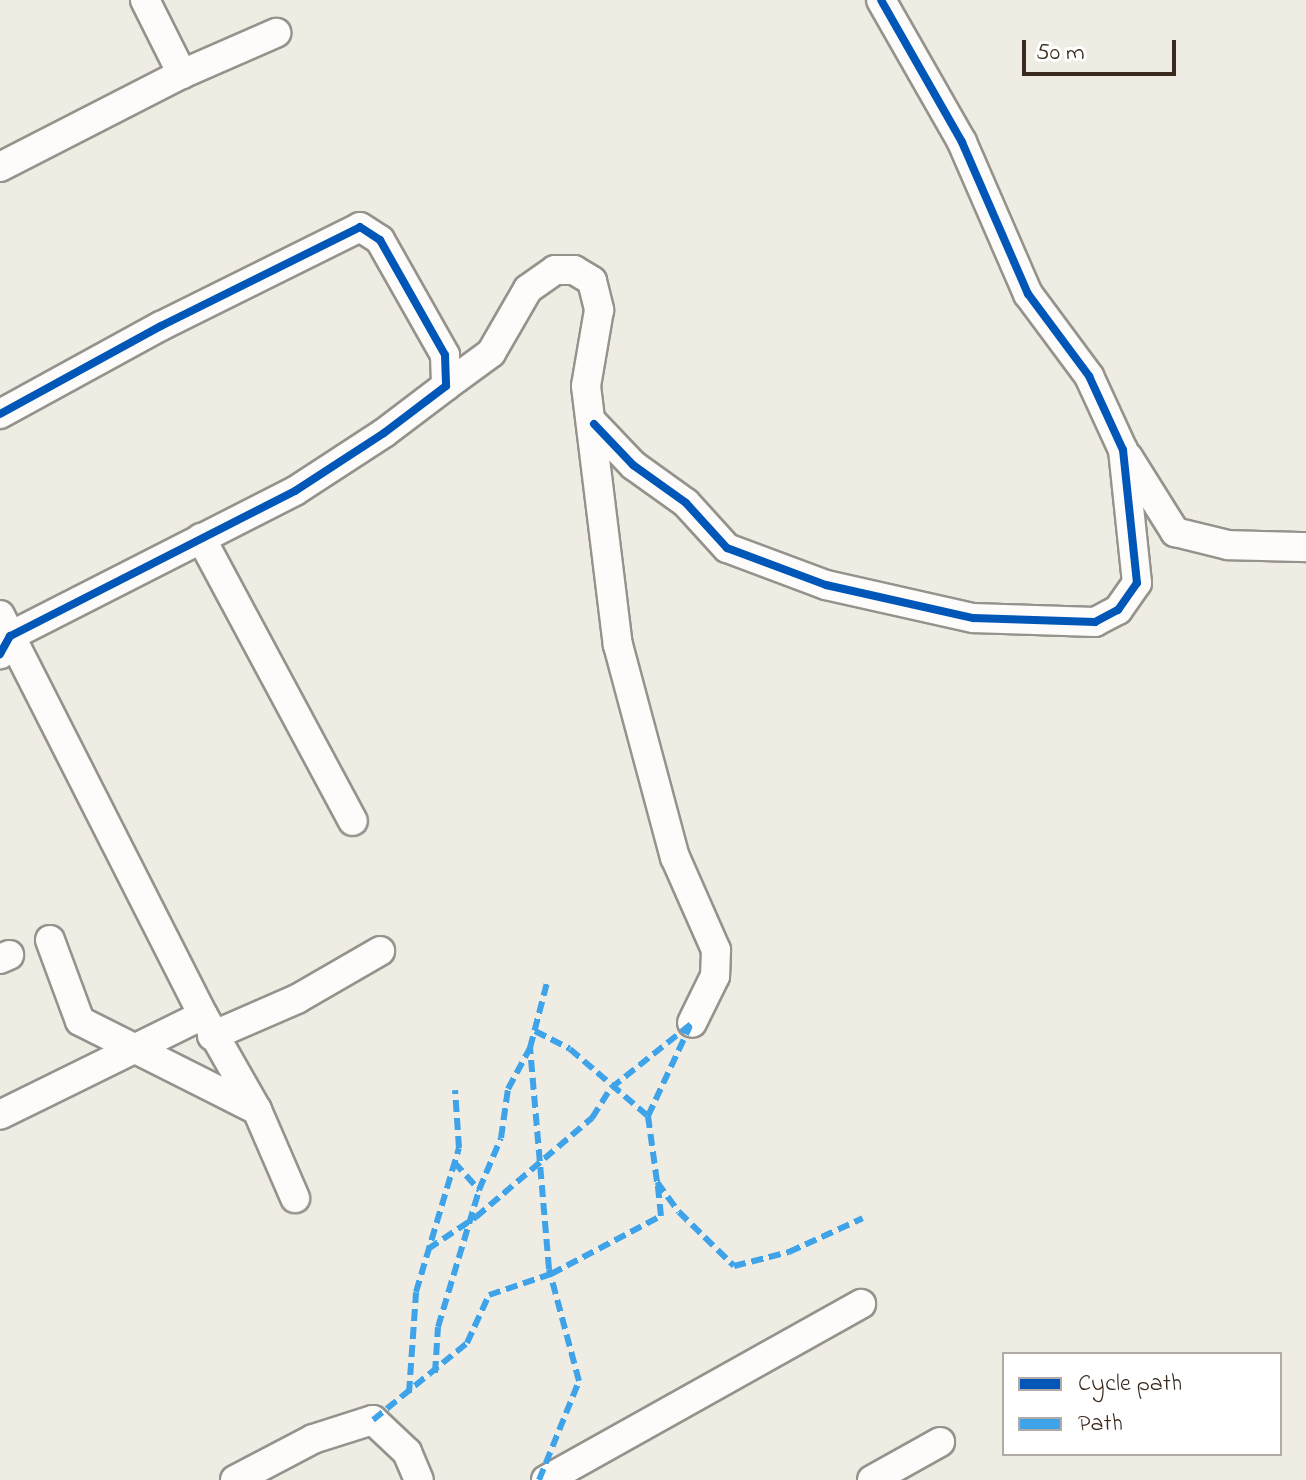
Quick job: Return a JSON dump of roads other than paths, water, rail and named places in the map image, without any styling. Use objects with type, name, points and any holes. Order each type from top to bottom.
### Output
[{"type":"street","points":[[145,0],[182,74]]},
{"type":"street","points":[[881,0],[962,142],[1028,294],[1089,376],[1123,450],[1175,532],[1228,545],[1306,547]]},
{"type":"street","points":[[0,167],[182,74],[276,33]]},
{"type":"street","points":[[0,414],[161,326],[360,227],[380,240],[445,355],[446,386]]},
{"type":"street","points":[[295,1198],[257,1110],[207,1025],[3,635],[295,491],[491,353],[528,289],[555,270],[574,270],[592,281],[599,310],[586,386],[594,424],[618,645],[675,857],[716,950],[715,976],[692,1023]]},
{"type":"street","points":[[594,424],[633,465],[686,503],[727,548],[826,585],[973,618],[1095,622],[1118,610],[1137,583],[1123,450]]},
{"type":"street","points":[[201,538],[353,821]]},
{"type":"street","points":[[50,940],[80,1021],[129,1049],[257,1110]]},
{"type":"street","points":[[0,1115],[129,1049],[297,999],[380,951]]},
{"type":"street","points":[[546,1480],[861,1304]]},
{"type":"street","points":[[235,1480],[313,1439],[373,1420],[407,1452],[419,1480]]},
{"type":"street","points":[[872,1480],[940,1442]]}]
